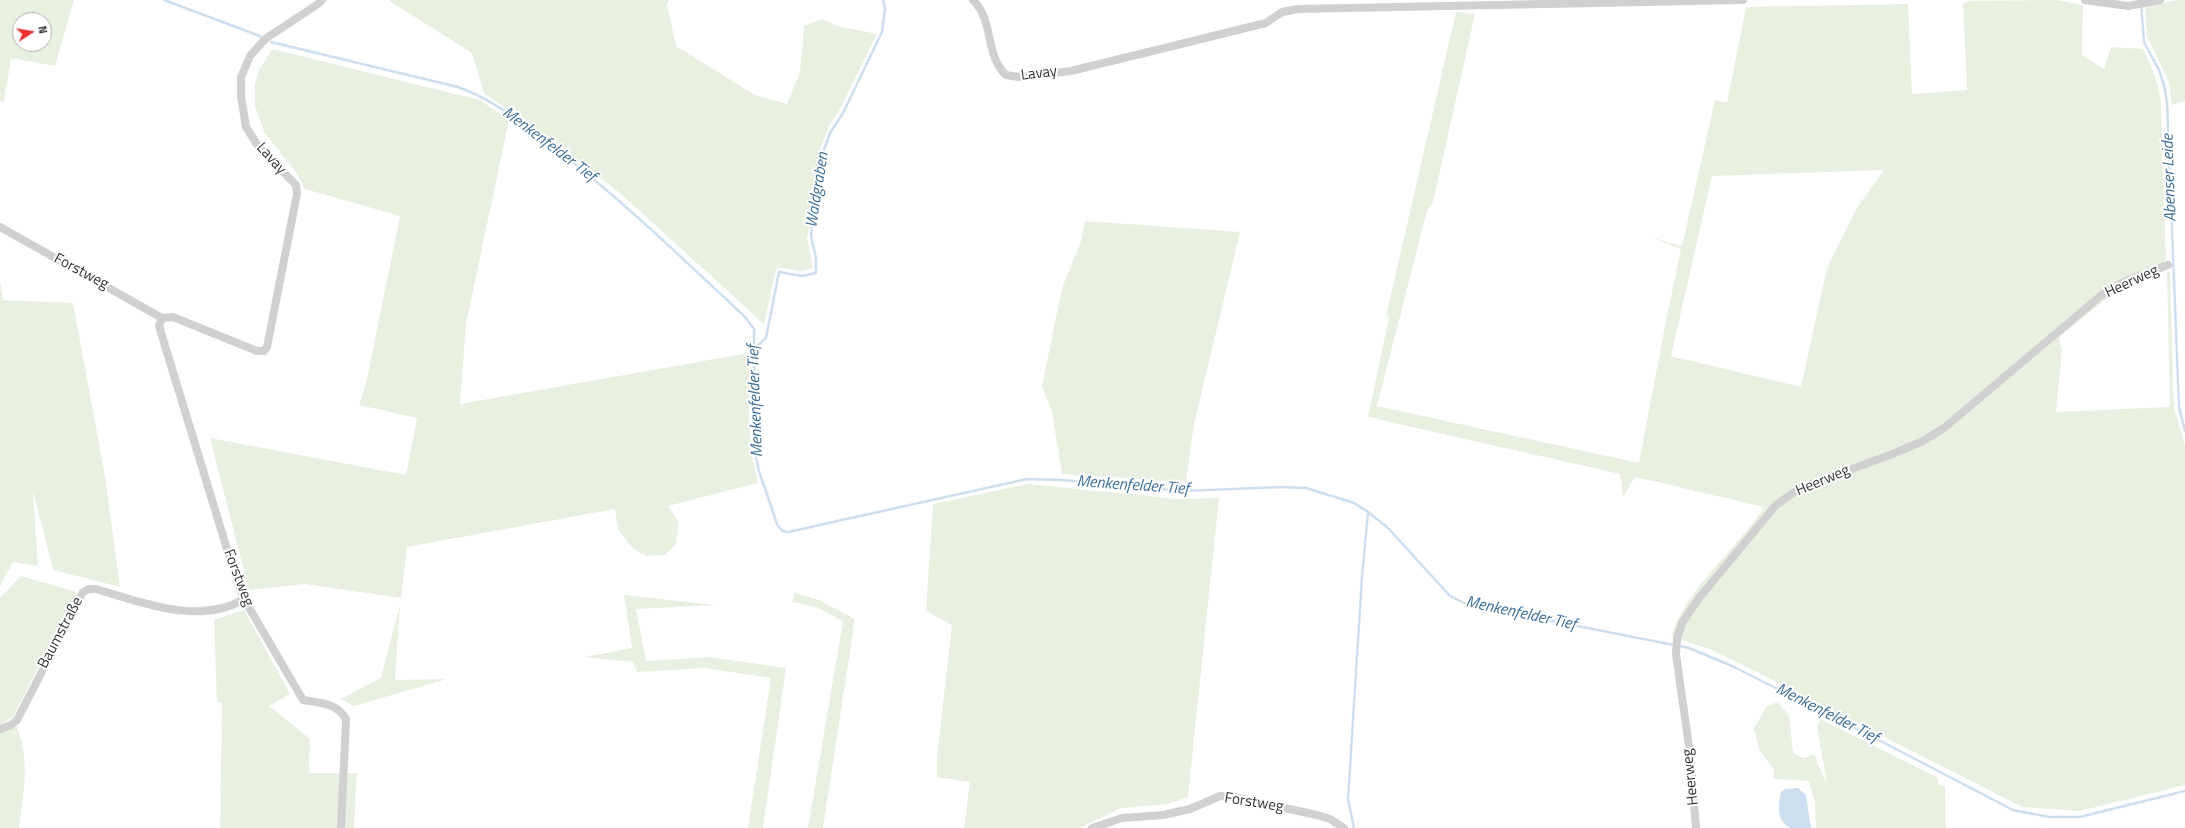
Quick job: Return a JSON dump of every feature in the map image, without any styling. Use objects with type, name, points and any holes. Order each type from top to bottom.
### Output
[{"type":"street","name":"Lavay","points":[[264,351],[267,347],[297,194],[296,185],[258,146],[246,127],[241,96],[241,77],[250,56],[265,39],[322,0]]},
{"type":"street","name":"Lavay","points":[[973,0],[979,6],[984,16],[997,65],[1006,75],[1012,77],[1030,76],[1108,63],[1266,24],[1282,12],[1298,9],[1743,0]]},
{"type":"street","points":[[2085,0],[2136,5],[2160,0]]},
{"type":"street","name":"Forstweg","points":[[0,227],[162,318],[173,317],[257,351],[264,351]]},
{"type":"street","name":"Heerweg","points":[[1696,828],[1690,754],[1676,654],[1677,639],[1682,623],[1698,598],[1776,505],[1800,488],[1890,455],[1923,441],[1944,428],[2104,293],[2126,281],[2168,265]]},
{"type":"street","name":"Forstweg","points":[[162,318],[159,326],[162,338],[234,572],[244,599],[303,700],[334,706],[342,711],[346,719],[341,828]]},
{"type":"street","name":"Baumstraße","points":[[0,729],[17,720],[83,592],[89,589],[96,589],[139,601],[190,611],[225,607],[244,599]]},
{"type":"street","name":"Forstweg","points":[[1092,828],[1122,818],[1163,815],[1190,808],[1220,796],[1232,797],[1317,814],[1330,819],[1344,828]]},
{"type":"green space","points":[[0,0],[74,0],[55,66],[11,58],[4,102],[0,101]]},
{"type":"green space","points":[[388,0],[669,0],[667,4],[676,46],[755,95],[787,104],[800,72],[804,26],[822,19],[837,26],[877,34],[839,111],[828,128],[819,153],[814,184],[814,208],[807,238],[813,268],[801,271],[778,267],[776,270],[764,324],[621,194],[561,147],[484,93],[472,53]]},
{"type":"green space","points":[[2056,0],[2083,5],[2082,55],[2104,69],[2111,47],[2143,49],[2155,76],[2160,97],[2166,259],[2163,272],[2107,298],[2059,337],[2062,352],[2056,412],[2170,407],[2167,271],[2170,272],[2174,408],[2185,445],[2185,785],[2080,811],[2022,807],[1739,663],[1709,649],[1671,636],[1679,617],[1689,600],[1713,569],[1740,539],[1764,507],[1635,477],[1623,497],[1620,474],[1368,417],[1389,317],[1386,316],[1456,12],[1475,14],[1433,202],[1427,211],[1377,406],[1639,463],[1681,249],[1650,237],[1682,246],[1715,100],[1727,103],[1746,7],[1908,4],[1912,94],[1967,90],[1963,4],[1970,1]],"holes":[[[1884,170],[1858,206],[1827,268],[1801,387],[1671,356],[1712,176]]]},
{"type":"green space","points":[[2178,0],[2185,0],[2185,101],[2172,105],[2169,82],[2147,36],[2145,7]]},
{"type":"green space","points":[[272,49],[480,100],[509,120],[466,324],[460,404],[749,353],[751,377],[749,407],[751,451],[758,483],[668,506],[679,522],[676,544],[665,555],[647,556],[633,549],[618,529],[615,509],[407,547],[401,598],[304,584],[249,590],[210,438],[406,475],[417,418],[359,405],[366,384],[400,216],[305,189],[297,174],[264,132],[255,106],[255,84],[259,70]]},
{"type":"green space","points":[[1085,221],[1240,232],[1194,424],[1186,482],[1062,474],[1052,412],[1042,386],[1062,288],[1081,241]]},
{"type":"green space","points":[[0,281],[3,300],[73,303],[105,476],[120,587],[53,570],[33,491],[38,566],[13,562],[0,586]]},
{"type":"green space","points":[[1028,484],[1178,499],[1219,498],[1188,797],[1168,804],[1121,808],[1080,828],[964,828],[970,782],[937,777],[937,757],[952,625],[926,611],[933,504]]},
{"type":"green space","points":[[21,576],[77,592],[13,717],[0,725],[0,598]]},
{"type":"green space","points":[[795,593],[819,600],[855,619],[823,828],[808,828],[843,621],[816,607],[792,602]]},
{"type":"green space","points":[[624,595],[716,605],[636,609],[646,661],[709,657],[786,668],[763,828],[748,828],[771,678],[705,668],[637,672],[633,662],[584,657],[632,648]]},
{"type":"green space","points":[[400,604],[395,680],[447,679],[354,706],[341,699],[381,678]]},
{"type":"green space","points":[[244,610],[290,694],[269,706],[310,739],[309,773],[357,773],[354,828],[220,828],[222,702],[217,702],[214,620]]},
{"type":"green space","points":[[1778,702],[1789,716],[1793,753],[1803,758],[1814,754],[1827,784],[1817,727],[1820,719],[1938,778],[1938,785],[1945,786],[1946,828],[1816,828],[1815,803],[1809,781],[1774,779],[1773,768],[1759,749],[1754,728],[1767,706]]},
{"type":"green space","points":[[17,726],[24,752],[25,765],[24,789],[19,828],[0,828],[0,733]]},
{"type":"water","points":[[1798,788],[1806,795],[1811,828],[1791,828],[1786,826],[1780,818],[1779,802],[1781,792],[1785,789]]},
{"type":"waterway","points":[[164,0],[260,36]]},
{"type":"waterway","name":"Waldgraben","points":[[755,348],[766,338],[779,272],[802,276],[816,273],[816,258],[811,236],[812,223],[818,209],[817,182],[823,152],[830,133],[843,113],[882,32],[885,9],[883,0]]},
{"type":"waterway","name":"Abenser Leide","points":[[2141,4],[2144,42],[2159,70],[2164,85],[2167,102],[2179,407],[2185,431]]},
{"type":"waterway","name":"Menkenfelder Tief","points":[[271,42],[458,87],[484,98],[529,128],[602,186],[745,317],[754,329],[754,448],[759,471],[777,524],[782,531],[788,532],[1027,479],[1062,480],[1183,491],[1282,487],[1306,488],[1354,503],[1368,512],[1387,527],[1450,596],[1466,604],[1689,648],[1732,666],[2013,810],[2049,817],[2080,817],[2185,791]]},
{"type":"waterway","points":[[1354,828],[1348,799],[1362,577],[1368,512]]}]
